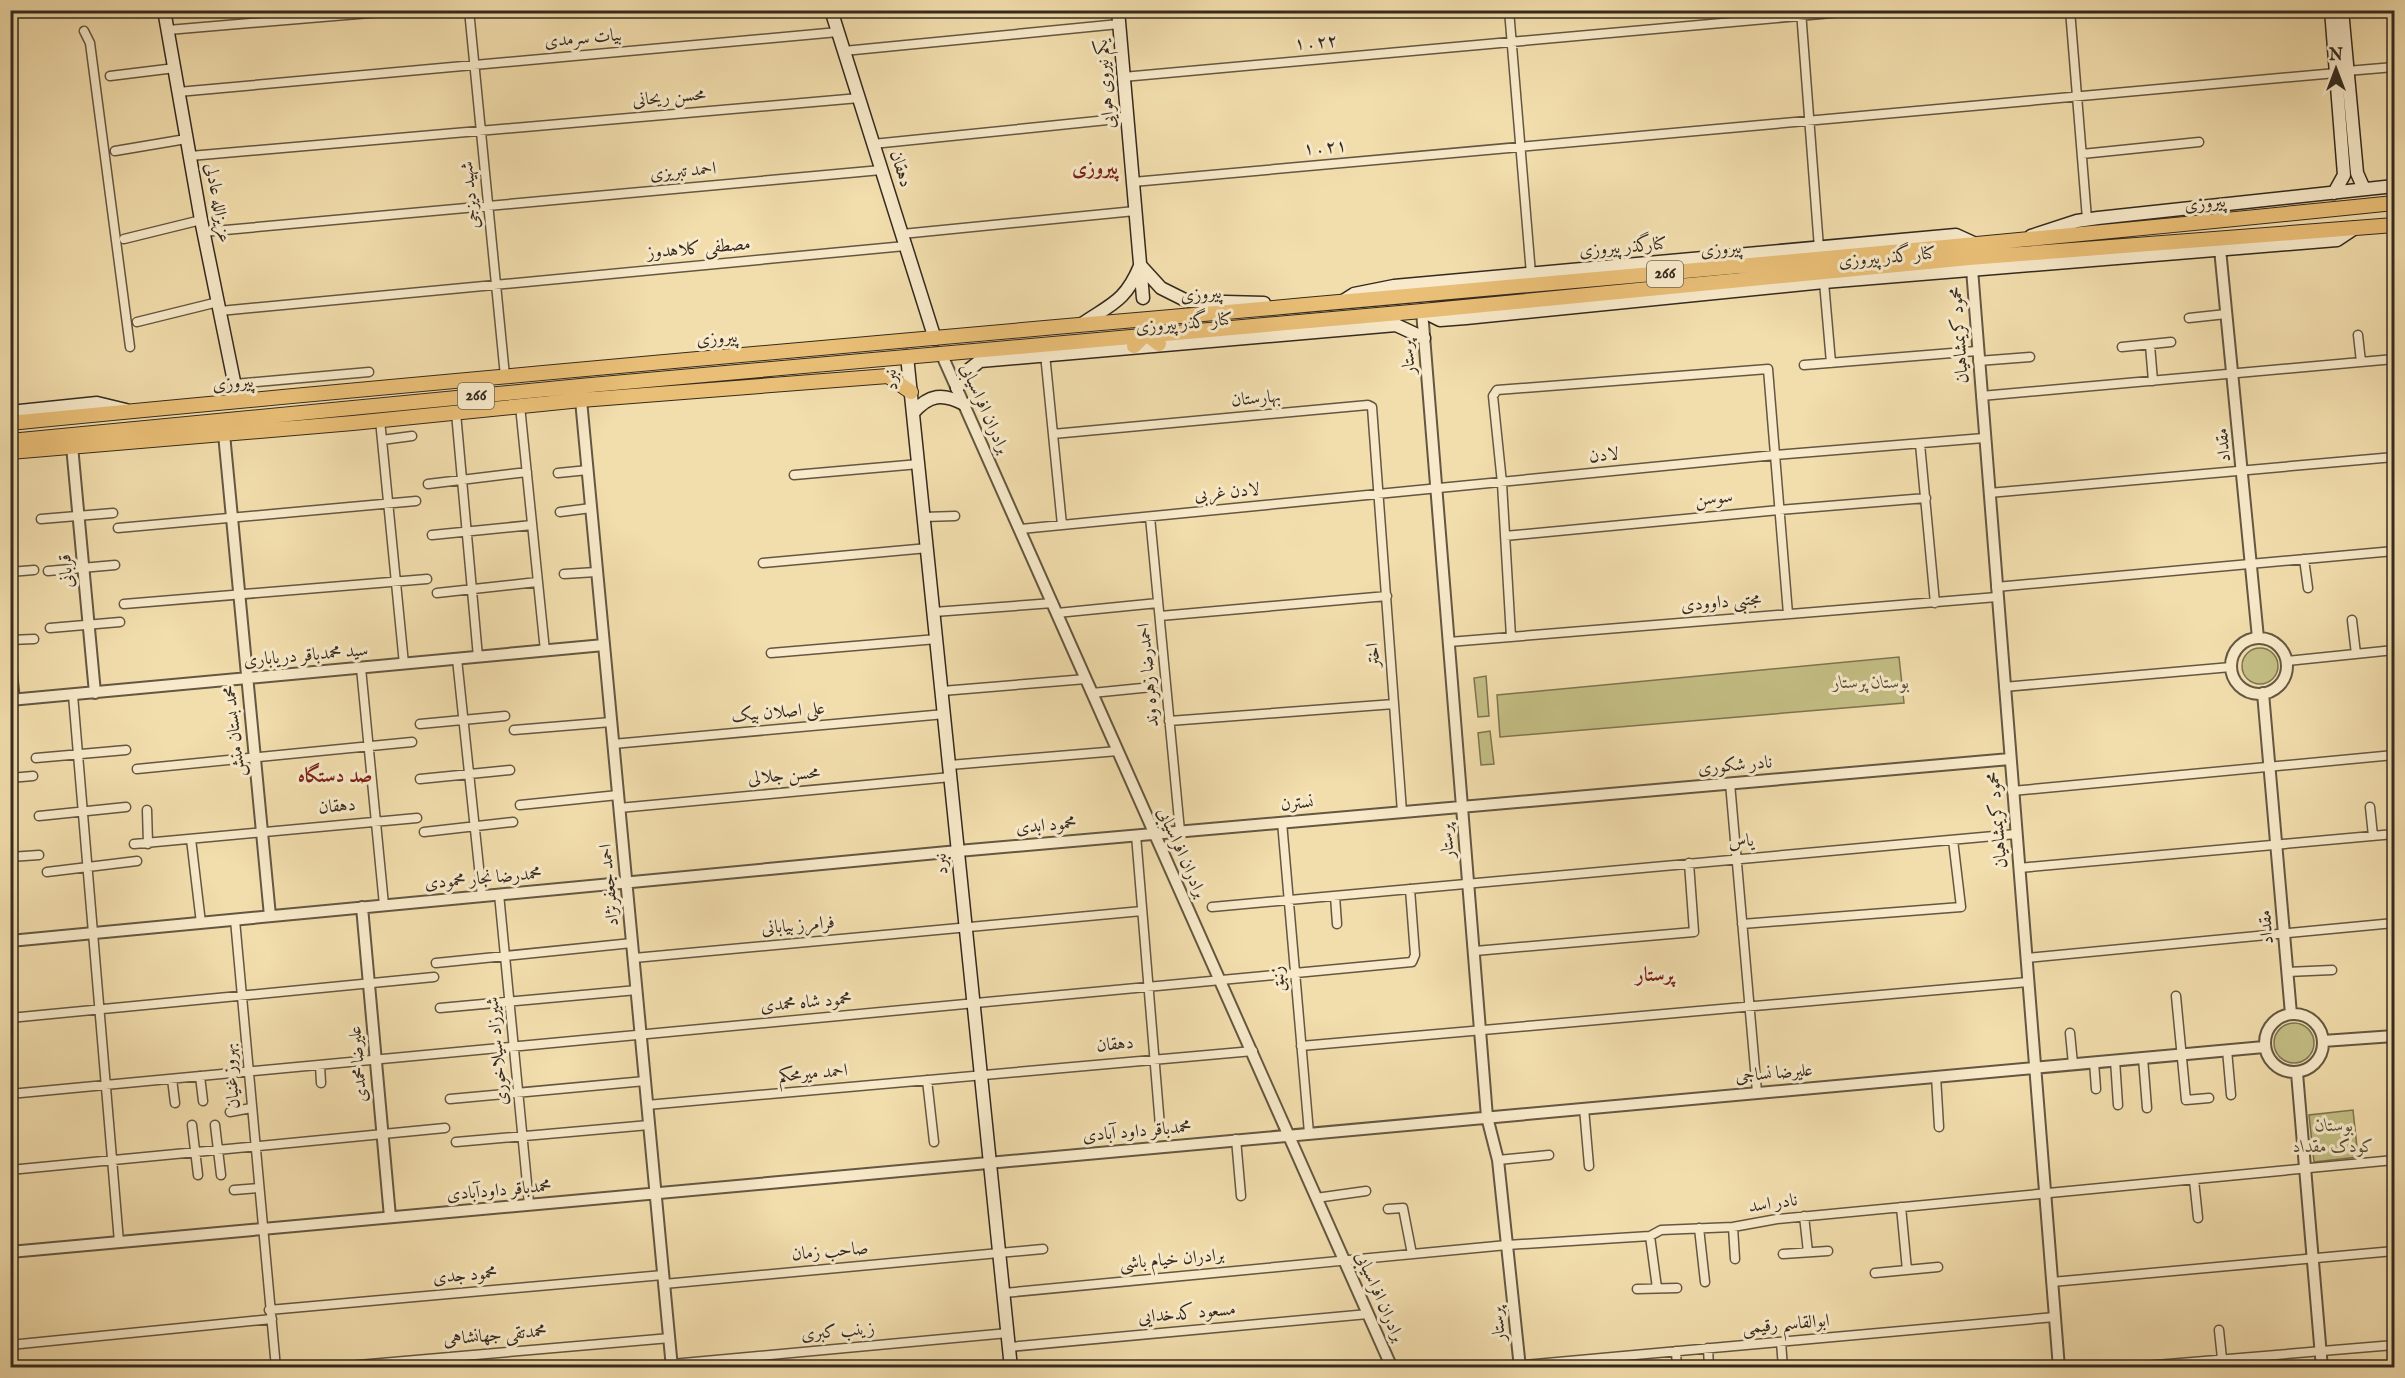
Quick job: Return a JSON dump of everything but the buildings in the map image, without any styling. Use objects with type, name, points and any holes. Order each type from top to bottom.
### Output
[{"type":"main road","name":"عزیزالله عادلی","points":[[164,10],[202,226],[238,401]]},
{"type":"main road","name":"دهقان","points":[[831,10],[934,339]]},
{"type":"main road","name":"یکم نیروی هوایی","points":[[1118,10],[1143,298]]},
{"type":"main road","points":[[2331,10],[2357,173],[2364,189]]},
{"type":"main road","points":[[2334,193],[2344,175],[2342,10]]},
{"type":"main road","points":[[2344,175],[2350,179],[2357,173]]},
{"type":"main road","points":[[2013,242],[2087,219],[2394,186]]},
{"type":"main road","name":"پیروزی","points":[[10,423],[505,376],[2013,242],[2394,203]]},
{"type":"main road","name":"پیروزی","points":[[10,441],[329,410],[580,393],[744,371],[1422,311],[1813,273],[2394,225]]},
{"type":"main road","name":"کنار گذر پیروزی","points":[[1422,311],[1440,320],[1466,318],[1824,282],[2337,240],[2355,228]]},
{"type":"main road","name":"کنارگذر پیروزی","points":[[1341,302],[1354,294],[1394,286],[1956,235],[1979,245]]},
{"type":"main road","points":[[1598,280],[1640,264]]},
{"type":"main road","points":[[1082,324],[1114,305],[1124,296],[1140,265],[1161,288],[1187,301],[1297,305]]},
{"type":"main road","points":[[1813,273],[1824,282]]},
{"type":"main road","points":[[1420,295],[1422,311]]},
{"type":"main road","name":"کنار گذر پیروزی","points":[[957,388],[966,372],[980,360],[1396,325],[1424,338]]},
{"type":"main road","points":[[1134,346],[1146,334],[1159,344]]},
{"type":"main road","points":[[934,339],[941,353]]},
{"type":"main road","name":"نبرد","points":[[907,356],[1011,1368]]},
{"type":"main road","points":[[744,371],[768,385]]},
{"type":"main road","points":[[686,392],[705,375]]},
{"type":"main road","points":[[10,452],[456,413],[520,406],[580,393],[686,392],[888,376],[911,392]]},
{"type":"main road","points":[[326,393],[329,410]]},
{"type":"main road","points":[[914,413],[926,400],[934,396],[944,396],[964,404]]},
{"type":"main road","points":[[238,401],[240,419]]},
{"type":"main road","points":[[10,412],[97,403],[130,411]]},
{"type":"street","points":[[168,30],[406,10]]},
{"type":"street","name":"شهید دیزجی","points":[[469,10],[505,376]]},
{"type":"street","points":[[1509,10],[1531,274]]},
{"type":"street","name":"۱ . ۲۲","points":[[1124,77],[1801,13],[1865,10]]},
{"type":"street","points":[[2070,10],[2087,219]]},
{"type":"street","points":[[1801,13],[1819,248]]},
{"type":"street","points":[[844,51],[1119,24]]},
{"type":"street","points":[[84,31],[90,43],[130,347]]},
{"type":"street","name":"بیات سرمدی","points":[[178,92],[838,32]]},
{"type":"street","name":"۱ . ۲۱","points":[[1133,182],[2394,67]]},
{"type":"street","points":[[110,76],[175,68]]},
{"type":"street","name":"محسن ریحانی","points":[[190,156],[859,98]]},
{"type":"street","points":[[873,144],[1127,118]]},
{"type":"street","points":[[115,151],[186,139]]},
{"type":"street","points":[[2082,154],[2199,142]]},
{"type":"street","name":"احمد تبریزی","points":[[124,239],[202,226],[489,206],[881,170]]},
{"type":"street","name":"مصطفی کلاهدوز","points":[[137,322],[219,307],[496,284],[903,240],[1135,211]]},
{"type":"street","name":"مقداد","points":[[2220,249],[2258,638]]},
{"type":"street","name":"محمود کریمشاهیان","points":[[1972,269],[2059,1368]]},
{"type":"street","points":[[1824,282],[1832,363]]},
{"type":"street","name":"پرستار","points":[[1422,311],[1487,1117],[1498,1160],[1520,1366]]},
{"type":"street","points":[[2189,318],[2226,314]]},
{"type":"street","points":[[2358,335],[2361,362]]},
{"type":"street","points":[[2122,347],[2171,342]]},
{"type":"street","points":[[2150,345],[2153,381]]},
{"type":"street","name":"برادران افراسیابی","points":[[941,353],[1392,1368]]},
{"type":"street","points":[[1045,354],[1062,525]]},
{"type":"street","points":[[1804,365],[1978,356],[2030,357]]},
{"type":"street","points":[[1981,396],[2394,359]]},
{"type":"street","points":[[1511,637],[1494,392],[1509,388],[1768,369],[1788,614]]},
{"type":"street","points":[[235,384],[369,372]]},
{"type":"street","name":"احمد جعفرنژاد","points":[[580,393],[672,1366]]},
{"type":"street","name":"بهارستان","points":[[1053,434],[1368,405],[1374,410],[1380,495]]},
{"type":"street","points":[[520,406],[545,651]]},
{"type":"street","points":[[456,413],[478,657]]},
{"type":"street","points":[[380,420],[404,664]]},
{"type":"street","name":"محمد بستان منش","points":[[224,434],[270,916]]},
{"type":"street","points":[[382,440],[412,436]]},
{"type":"street","name":"لادن","points":[[1437,490],[1775,455],[1984,438]]},
{"type":"street","points":[[1920,444],[1935,603]]},
{"type":"street","name":"قربانی","points":[[72,446],[95,693]]},
{"type":"street","points":[[1989,493],[2394,457]]},
{"type":"street","points":[[794,476],[919,464]]},
{"type":"street","points":[[558,473],[588,471]]},
{"type":"street","points":[[428,484],[527,472]]},
{"type":"street","name":"لادن غربی","points":[[1021,529],[1437,490]]},
{"type":"street","name":"اختر","points":[[1380,495],[1402,812]]},
{"type":"street","name":"سوسن","points":[[1505,536],[1926,498]]},
{"type":"street","points":[[118,528],[416,501]]},
{"type":"street","points":[[560,512],[591,508]]},
{"type":"street","points":[[41,519],[113,513]]},
{"type":"street","points":[[924,517],[955,516]]},
{"type":"street","name":"احمدرضا زهره وند","points":[[1150,517],[1180,831]]},
{"type":"street","points":[[432,535],[532,525]]},
{"type":"street","points":[[763,563],[928,548]]},
{"type":"street","name":"مجتبی داوودی","points":[[1449,642],[1935,603],[1996,592],[2394,551]]},
{"type":"street","points":[[2304,559],[2308,588]]},
{"type":"street","points":[[48,571],[115,565]]},
{"type":"street","points":[[10,572],[34,570]]},
{"type":"street","points":[[564,574],[596,572]]},
{"type":"street","points":[[124,604],[428,579]]},
{"type":"street","points":[[437,593],[537,582]]},
{"type":"street","points":[[1160,616],[1387,596]]},
{"type":"street","points":[[934,612],[1158,603]]},
{"type":"street","points":[[2352,620],[2356,654]]},
{"type":"street","points":[[50,628],[120,622]]},
{"type":"street","points":[[2258,638],[2273,642],[2284,653],[2287,661],[2287,670],[2279,686],[2263,693],[2245,690],[2238,684],[2231,667],[2236,650],[2249,639],[2258,638]]},
{"type":"street","points":[[10,640],[34,639]]},
{"type":"street","points":[[771,653],[937,639]]},
{"type":"street","name":"سید محمدباقر دریاباری","points":[[12,700],[604,645]]},
{"type":"street","points":[[2287,661],[2394,650]]},
{"type":"street","points":[[457,659],[482,896]]},
{"type":"street","points":[[10,663],[12,700]]},
{"type":"street","points":[[2004,687],[2231,667]]},
{"type":"street","points":[[361,668],[384,905]]},
{"type":"street","points":[[942,691],[1086,680]]},
{"type":"street","points":[[1092,693],[1152,687]]},
{"type":"street","name":"مقداد","points":[[2263,693],[2290,1014]]},
{"type":"street","points":[[73,694],[119,1242]]},
{"type":"street","points":[[1170,721],[1394,704]]},
{"type":"street","name":"علی اصلان بیک","points":[[614,744],[945,714]]},
{"type":"street","points":[[420,724],[505,716]]},
{"type":"street","points":[[514,730],[611,722]]},
{"type":"street","points":[[136,769],[412,742]]},
{"type":"street","points":[[36,758],[126,750]]},
{"type":"street","name":"محسن جلالی","points":[[620,808],[1118,751]]},
{"type":"street","points":[[2012,791],[2394,755]]},
{"type":"street","name":"نادر شکوری","points":[[1462,806],[2010,759]]},
{"type":"street","points":[[420,779],[510,770]]},
{"type":"street","points":[[10,778],[33,776]]},
{"type":"street","points":[[1730,783],[1757,1092]]},
{"type":"street","points":[[520,805],[618,795]]},
{"type":"street","name":"نسترن","points":[[1136,835],[1462,806]]},
{"type":"street","points":[[39,816],[126,807]]},
{"type":"street","points":[[2370,807],[2373,836]]},
{"type":"street","points":[[147,810],[148,844]]},
{"type":"street","name":"دهقان","points":[[134,844],[417,818]]},
{"type":"street","points":[[424,832],[513,822]]},
{"type":"street","name":"زنبق","points":[[1282,822],[1309,1133]]},
{"type":"street","name":"یاس","points":[[1212,907],[2016,834]]},
{"type":"street","points":[[2019,868],[2394,834]]},
{"type":"street","points":[[1136,835],[1160,1126]]},
{"type":"street","name":"محمود ابدی","points":[[958,851],[1136,835]]},
{"type":"street","points":[[191,839],[201,923]]},
{"type":"street","points":[[1742,924],[1960,906],[1953,840]]},
{"type":"street","name":"محمدرضا نجار محمودی","points":[[10,941],[958,851]]},
{"type":"street","points":[[10,857],[39,855]]},
{"type":"street","points":[[47,872],[136,861]]},
{"type":"street","points":[[1474,951],[1694,932],[1689,863]]},
{"type":"street","name":"محمود شاه محمدی","points":[[10,1094],[1412,962],[1415,960],[1410,889]]},
{"type":"street","name":"شیرزاد سیلاخوری","points":[[500,894],[529,1204]]},
{"type":"street","points":[[1335,896],[1337,924]]},
{"type":"street","name":"علیرضا محمدی","points":[[362,907],[390,1217]]},
{"type":"street","name":"فرامرز بیابانی","points":[[634,958],[1142,911]]},
{"type":"street","name":"بهروز غنیان","points":[[235,920],[276,1368]]},
{"type":"street","points":[[2026,958],[2394,923]]},
{"type":"street","points":[[436,963],[632,944]]},
{"type":"street","points":[[2287,972],[2332,970]]},
{"type":"street","points":[[10,1018],[434,977]]},
{"type":"street","points":[[1302,1046],[2028,982]]},
{"type":"street","points":[[441,1008],[637,990]]},
{"type":"street","points":[[2176,996],[2186,1100],[2209,1098]]},
{"type":"street","points":[[2290,1014],[2309,1018],[2316,1024],[2323,1041],[2319,1058],[2306,1070],[2297,1072],[2279,1069],[2272,1063],[2264,1047],[2268,1029],[2274,1022],[2290,1014]]},
{"type":"street","points":[[2070,1033],[2073,1064]]},
{"type":"street","points":[[2323,1041],[2394,1036]]},
{"type":"street","name":"علیرضا نساجی","points":[[1287,1135],[2264,1047]]},
{"type":"street","points":[[2227,1050],[2231,1095]]},
{"type":"street","name":"دهقان","points":[[981,1075],[1253,1051]]},
{"type":"street","points":[[2143,1058],[2147,1108]]},
{"type":"street","points":[[2115,1060],[2118,1106]]},
{"type":"street","points":[[2094,1062],[2096,1089]]},
{"type":"street","points":[[320,1065],[321,1083]]},
{"type":"street","points":[[2297,1072],[2322,1368]]},
{"type":"street","name":"احمد میرمحکم","points":[[647,1105],[981,1075]]},
{"type":"street","points":[[200,1076],[203,1101]]},
{"type":"street","points":[[1936,1076],[1939,1127]]},
{"type":"street","points":[[172,1079],[176,1104]]},
{"type":"street","points":[[927,1080],[934,1142]]},
{"type":"street","points":[[450,1099],[645,1081]]},
{"type":"street","points":[[230,1112],[251,1108]]},
{"type":"street","points":[[1584,1108],[1589,1166]]},
{"type":"street","points":[[192,1125],[198,1175]]},
{"type":"street","points":[[215,1125],[221,1175]]},
{"type":"street","points":[[456,1142],[649,1125]]},
{"type":"street","points":[[10,1170],[196,1154],[219,1149],[445,1128]]},
{"type":"street","name":"محمدباقر داود آبادی","points":[[990,1162],[1287,1135]]},
{"type":"street","points":[[1236,1139],[1241,1196]]},
{"type":"street","points":[[1498,1160],[1549,1155]]},
{"type":"street","name":"نادر اسد","points":[[1412,1254],[1507,1245],[1650,1236],[1661,1230],[1733,1227],[1804,1216],[2394,1160]]},
{"type":"street","name":"محمدباقر داودآبادی","points":[[10,1252],[990,1162]]},
{"type":"street","points":[[2194,1179],[2198,1218]]},
{"type":"street","points":[[234,1190],[258,1188]]},
{"type":"street","points":[[1316,1198],[1366,1191]]},
{"type":"street","points":[[1900,1207],[1907,1270]]},
{"type":"street","points":[[1388,1209],[1403,1208],[1412,1254]]},
{"type":"street","points":[[1804,1216],[1808,1252]]},
{"type":"street","points":[[1733,1227],[1735,1259]]},
{"type":"street","points":[[1699,1228],[1705,1282]]},
{"type":"street","points":[[1650,1236],[1657,1288]]},
{"type":"street","name":"صاحب زمان","points":[[664,1279],[1043,1249]]},
{"type":"street","points":[[1783,1254],[1828,1251]]},
{"type":"street","points":[[2052,1282],[2394,1251]]},
{"type":"street","name":"برادران خیام باشی","points":[[1004,1293],[1412,1254]]},
{"type":"street","points":[[1875,1273],[1938,1267]]},
{"type":"street","name":"محمود جدی","points":[[10,1345],[270,1315],[664,1279]]},
{"type":"street","points":[[1637,1289],[1677,1288]]},
{"type":"street","name":"مسعود کدخدایی","points":[[1009,1347],[1368,1314]]},
{"type":"street","name":"ابوالقاسم رقیمی","points":[[1491,1368],[1598,1363],[1676,1351],[2055,1317]]},
{"type":"street","points":[[2219,1330],[2223,1364]]},
{"type":"street","name":"زینب کبری","points":[[672,1366],[1008,1333]]},
{"type":"street","name":"محمدتقی جهانشاهی","points":[[324,1368],[670,1338]]},
{"type":"street","points":[[1781,1342],[1783,1368]]},
{"type":"street","points":[[2120,1368],[2223,1364],[2321,1351],[2394,1346]]},
{"type":"street","points":[[1708,1348],[1709,1368]]},
{"type":"street","points":[[1676,1351],[1677,1368]]},
{"type":"green space","points":[[2260,648],[2273,653],[2278,666],[2273,679],[2260,684],[2247,679],[2242,666],[2247,653]]},
{"type":"green space","name":"بوستان پرستار","points":[[1899,657],[1904,703],[1500,737],[1497,695]]},
{"type":"green space","points":[[1486,676],[1489,716],[1478,717],[1474,678]]},
{"type":"green space","points":[[1490,731],[1494,764],[1481,765],[1478,733]]},
{"type":"green space","points":[[2294,1023],[2302,1024],[2308,1029],[2313,1035],[2313,1051],[2308,1057],[2302,1062],[2294,1063],[2286,1062],[2280,1057],[2275,1051],[2274,1043],[2275,1035],[2280,1029],[2286,1024]]},
{"type":"green space","name":"بوستان کودک مقداد","points":[[2353,1110],[2358,1157],[2314,1162],[2309,1115]]},
{"type":"district","name":"پیروزی","points":[[1095,168]]},
{"type":"district","name":"صد دستگاه","points":[[335,776]]},
{"type":"district","name":"پرستار","points":[[1655,975]]}]
